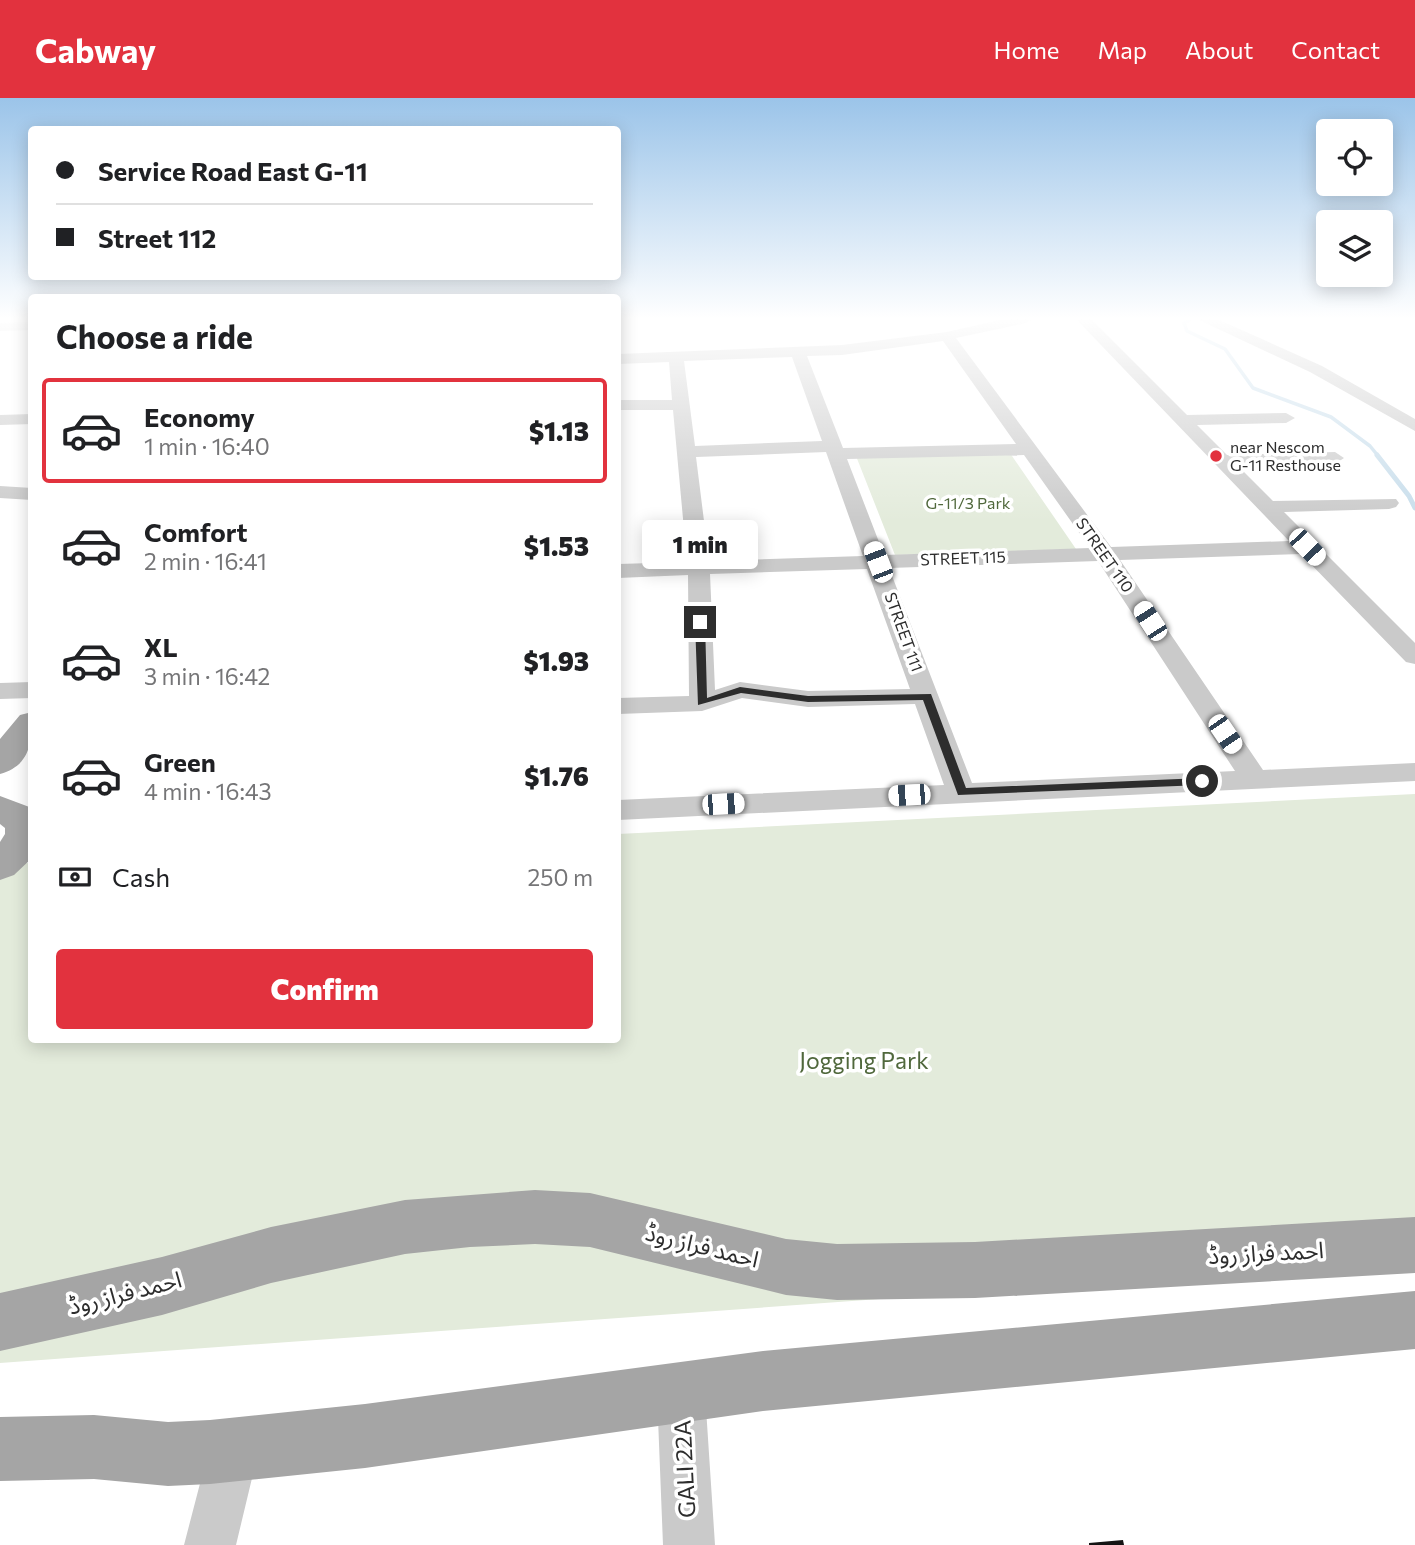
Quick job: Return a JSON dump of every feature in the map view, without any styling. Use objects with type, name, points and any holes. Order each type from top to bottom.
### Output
[{"type":"main road","points":[[0,762],[28,728]]},
{"type":"main road","name":"احمد فراز روڈ","points":[[0,1322],[162,1286],[271,1255],[405,1227],[470,1220],[535,1217],[590,1220],[786,1267],[850,1272],[975,1270],[1415,1245]]},
{"type":"main road","points":[[0,1449],[94,1447],[168,1454],[234,1449],[365,1436],[763,1381],[1415,1320]]},
{"type":"street","points":[[679,387],[699,569],[702,703]]},
{"type":"street","name":"STREET 111","points":[[812,387],[961,792]]},
{"type":"street","name":"STREET 110","points":[[988,387],[1104,553],[1255,779]]},
{"type":"street","points":[[1149,387],[1415,657]]},
{"type":"street","points":[[1349,387],[1415,426]]},
{"type":"street","points":[[621,405],[681,405]]},
{"type":"street","points":[[1182,420],[1286,418]]},
{"type":"street","points":[[0,420],[28,419]]},
{"type":"street","points":[[686,452],[1029,449]]},
{"type":"street","points":[[1222,461],[1335,458]]},
{"type":"street","points":[[0,492],[28,494]]},
{"type":"street","points":[[1268,507],[1389,503]]},
{"type":"street","name":"STREET 115","points":[[621,571],[1307,547]]},
{"type":"street","points":[[0,691],[28,690]]},
{"type":"street","points":[[621,706],[702,703],[740,690],[808,699],[927,696]]},
{"type":"street","points":[[621,810],[1415,772]]},
{"type":"street","name":"GALI 22A","points":[[681,1393],[689,1545]]},
{"type":"street","points":[[210,1545],[234,1449]]},
{"type":"green space","name":"G-11/3 Park","points":[[1010,453],[1076,549],[895,555],[856,456]]},
{"type":"green space","name":"Jogging Park","points":[[1415,794],[1415,1260],[0,1363],[0,864],[28,863],[28,1043],[621,1043],[621,834]]},
{"type":"building","points":[[1123,1540],[1124,1545],[1089,1545],[1089,1543]]},
{"type":"waterway","points":[[1252,387],[1331,417],[1370,446],[1379,457]]},
{"type":"waterway","points":[[1377,455],[1409,496],[1415,508]]},
{"type":"place","name":"near Nescom G-11 Resthouse","points":[[1216,456]]},
{"type":"route","points":[[700,622],[702,703],[740,690],[808,699],[927,696],[961,792],[1202,781]]}]
